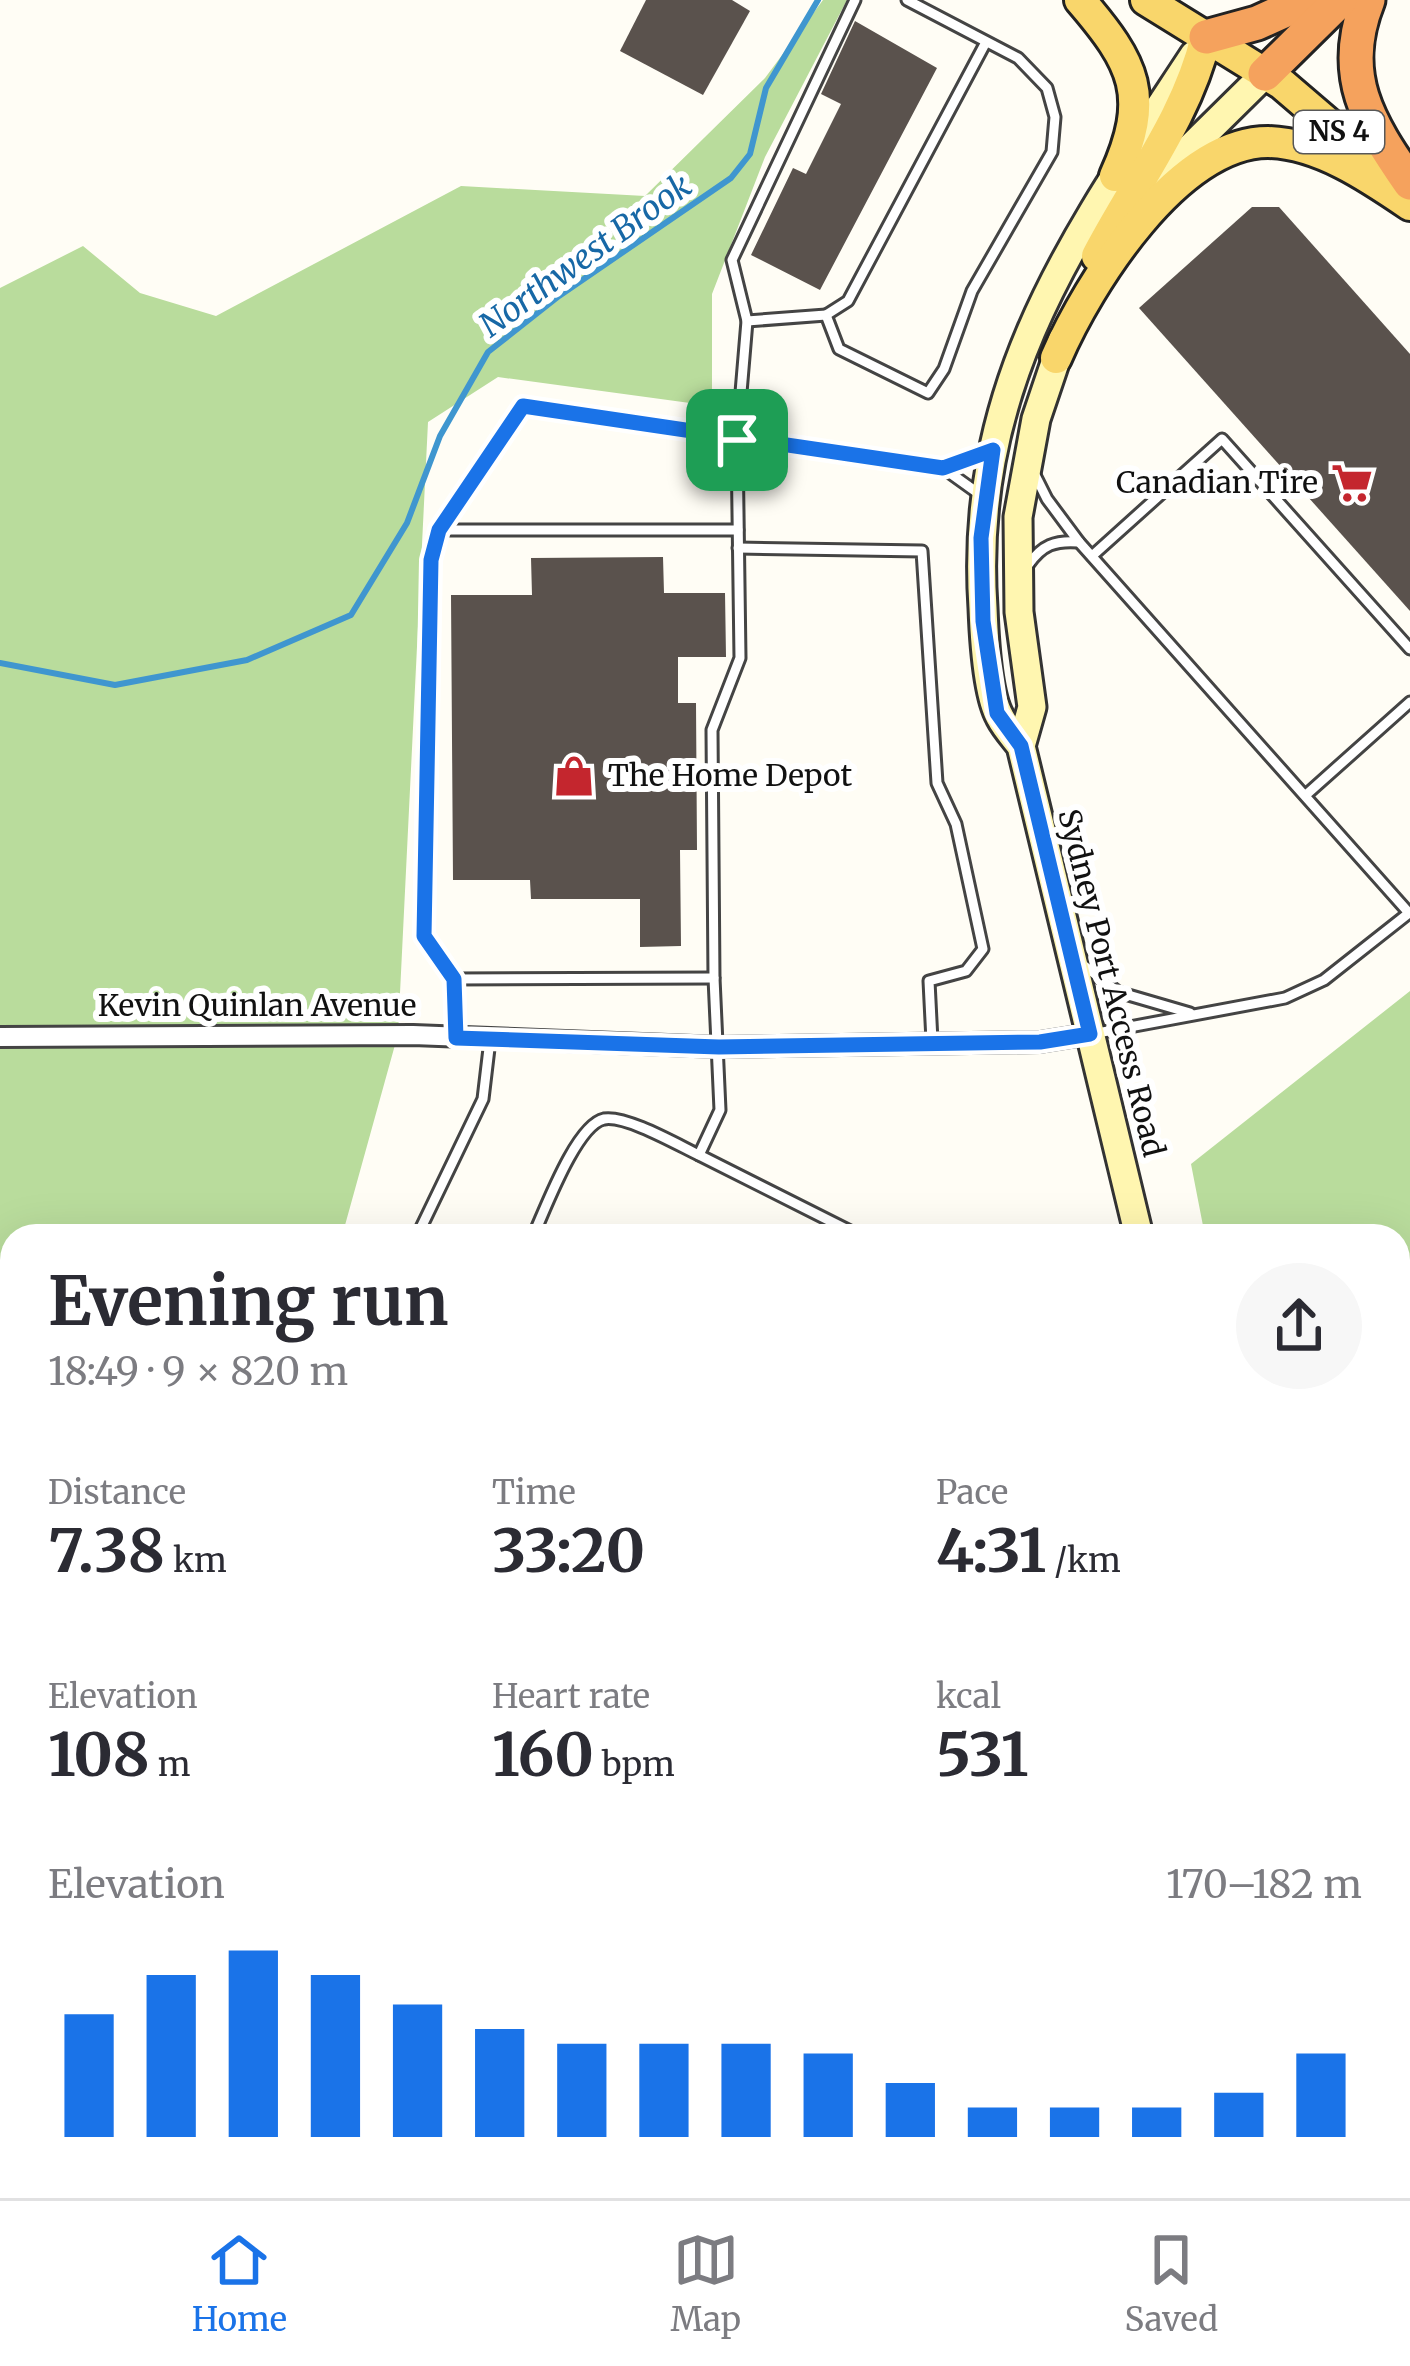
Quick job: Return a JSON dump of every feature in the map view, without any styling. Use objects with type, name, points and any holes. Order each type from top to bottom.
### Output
[{"type":"highway","points":[[1206,37],[1229,0]]},
{"type":"highway","points":[[1206,37],[1308,0]]},
{"type":"highway","points":[[1264,74],[1340,0]]},
{"type":"highway","points":[[1368,0],[1356,48],[1360,97],[1372,126],[1410,183]]},
{"type":"main road","points":[[1080,0],[1127,66],[1134,87],[1133,130],[1115,176]]},
{"type":"main road","name":"NS 4","points":[[1146,0],[1264,74],[1373,160],[1410,200]]},
{"type":"main road","points":[[1056,358],[1091,269],[1188,95],[1206,37]]},
{"type":"main road","name":"Sydney Port Access Road","points":[[1135,1224],[1021,746],[997,713],[981,580],[985,498],[1009,385],[1036,314],[1115,176],[1206,37]]},
{"type":"main road","name":"Sydney Port Access Road","points":[[1021,746],[1033,707],[1017,582],[1018,517],[1028,452],[1056,358],[1089,282],[1131,218],[1175,164],[1264,74]]},
{"type":"main road","points":[[1056,358],[1076,316],[1116,255],[1182,179],[1221,152],[1268,142],[1294,145],[1320,153],[1410,200]]},
{"type":"street","name":"Kevin Quinlan Avenue","points":[[0,1037],[456,1038],[719,1047],[1040,1042],[1090,1034]]},
{"type":"lane","points":[[699,1155],[720,1110],[712,730],[740,658],[737,440],[747,321],[732,260],[855,0]]},
{"type":"lane","points":[[826,316],[839,349],[928,393],[944,369],[972,291],[1052,152],[1055,117],[1047,88],[1018,58],[907,0]]},
{"type":"lane","points":[[747,321],[826,316],[848,301],[986,41]]},
{"type":"lane","points":[[456,1038],[454,979],[424,936],[431,560],[439,530],[523,406],[943,468],[993,450]]},
{"type":"lane","points":[[1092,556],[1222,440],[1410,649]]},
{"type":"lane","points":[[1028,452],[1047,499],[1079,542],[1409,914],[1324,980],[1285,998],[1090,1034]]},
{"type":"lane","points":[[943,468],[985,498]]},
{"type":"lane","points":[[439,530],[738,530]]},
{"type":"lane","points":[[1017,582],[1046,545],[1079,542]]},
{"type":"lane","points":[[738,548],[922,551],[937,783],[956,824],[982,949],[966,971],[929,981],[932,1044]]},
{"type":"lane","points":[[1307,794],[1410,703]]},
{"type":"lane","points":[[1071,956],[1118,992],[1196,1014]]},
{"type":"lane","points":[[454,979],[714,978]]},
{"type":"lane","points":[[423,1224],[483,1100],[490,1040]]},
{"type":"lane","points":[[538,1224],[584,1130],[604,1119],[625,1121],[836,1224]]},
{"type":"green space","points":[[823,0],[847,0],[765,157],[712,294],[712,406],[498,377],[428,422],[398,1034],[345,1224],[0,1224],[0,288],[83,246],[140,293],[216,316],[461,186],[645,196],[765,78]]},
{"type":"green space","points":[[1410,991],[1410,1224],[1203,1224],[1191,1164]]},
{"type":"building","points":[[646,0],[732,0],[750,11],[703,95],[620,51]]},
{"type":"building","points":[[855,21],[937,68],[820,290],[751,255],[793,168],[806,174],[841,104],[821,94]]},
{"type":"building","name":"Canadian Tire","points":[[1252,207],[1279,207],[1410,354],[1410,611],[1139,308]]},
{"type":"building","name":"The Home Depot","points":[[663,557],[664,593],[725,593],[726,657],[678,657],[678,703],[696,703],[697,850],[680,850],[681,946],[640,947],[640,899],[531,899],[530,880],[453,880],[451,595],[532,595],[531,558]]},
{"type":"waterway","name":"Northwest Brook","points":[[0,663],[115,685],[247,660],[351,615],[407,523],[440,436],[488,352],[559,296],[731,178],[750,154],[766,88],[818,0]]},
{"type":"place","name":"Canadian Tire","points":[[1352,483]]},
{"type":"place","name":"The Home Depot","points":[[574,776]]},
{"type":"route","points":[[523,406],[737,440],[943,468],[993,450],[981,538],[981,580],[997,713],[1021,746],[1090,1034],[1040,1042],[719,1047],[456,1038],[454,979],[424,936],[431,560],[439,530],[523,406]]}]
